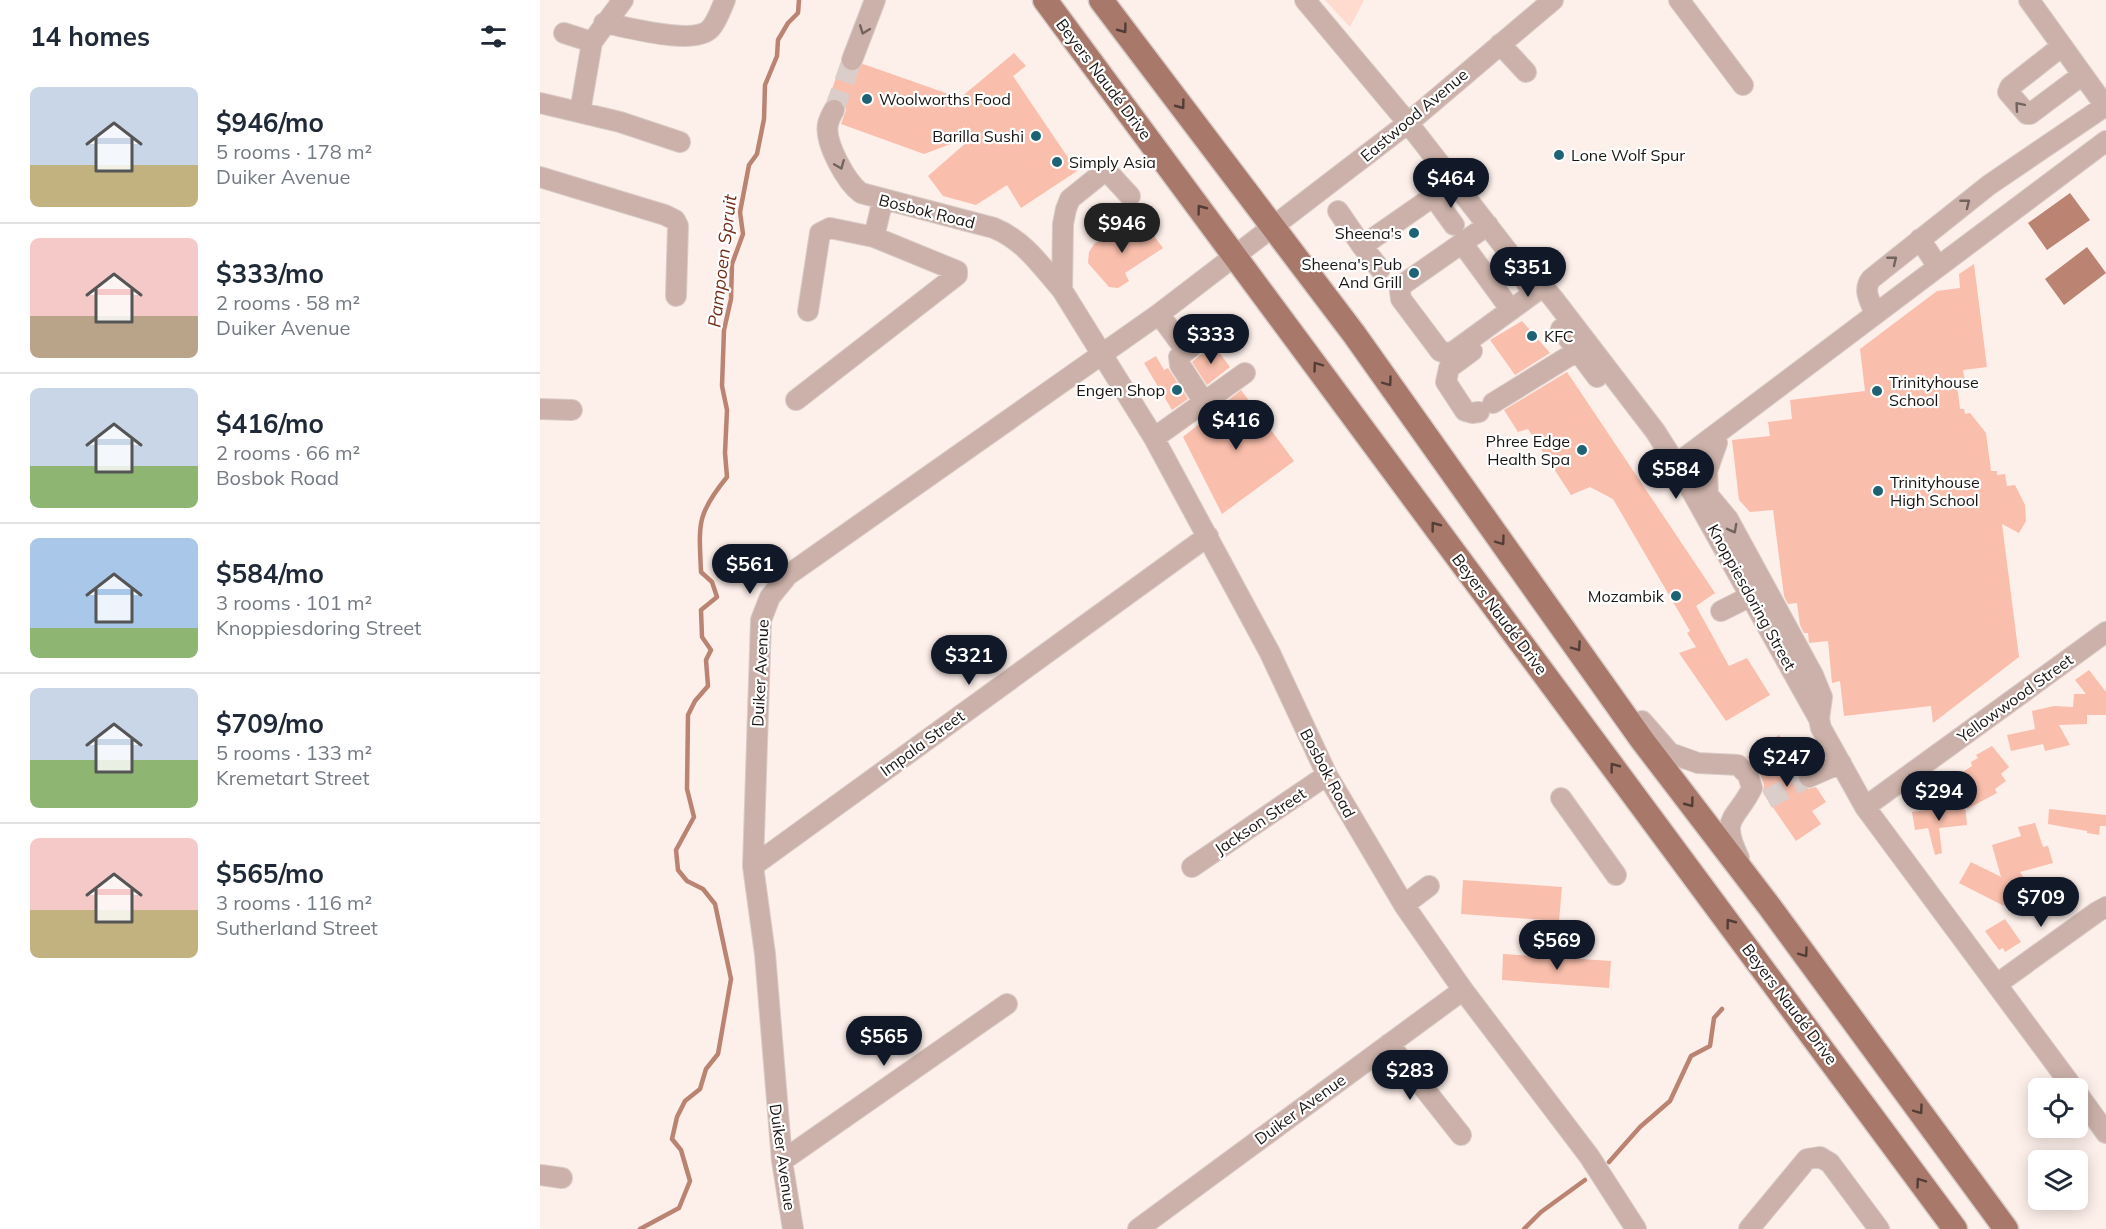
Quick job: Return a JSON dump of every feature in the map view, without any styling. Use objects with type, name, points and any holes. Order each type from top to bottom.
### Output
[{"type":"main road","name":"Beyers Naudé Drive","points":[[1045,0],[1955,1229]]},
{"type":"main road","points":[[1101,0],[1354,334],[1642,740],[1748,879],[2006,1229]]},
{"type":"street","points":[[580,112],[592,42],[623,0]]},
{"type":"street","points":[[604,23],[682,37],[696,36],[712,28],[725,0]]},
{"type":"street","points":[[852,60],[875,0]]},
{"type":"street","name":"Knoppiesdoring Street","points":[[1305,0],[1408,123],[1488,225],[1523,272],[1534,293],[1655,431],[1674,472],[1812,722],[1820,723],[1865,807],[2066,1078]]},
{"type":"street","name":"Eastwood Avenue","points":[[1274,228],[1408,123],[1553,0]]},
{"type":"street","points":[[1679,0],[1743,85]]},
{"type":"street","points":[[1875,314],[1867,294],[1868,283],[1920,239],[2005,174],[2105,106],[2028,0]]},
{"type":"street","points":[[564,33],[592,42]]},
{"type":"street","points":[[1500,44],[1526,72]]},
{"type":"street","points":[[2062,46],[2010,87],[2008,92],[2027,114],[2030,114],[2082,75]]},
{"type":"street","points":[[540,103],[580,112],[680,142]]},
{"type":"street","name":"Bosbok Road","points":[[834,110],[828,124],[828,132],[848,182],[861,193],[1009,234],[1019,240],[1062,290],[1154,438],[1270,653],[1327,775],[1404,905],[1463,990],[1588,1156],[1636,1229]]},
{"type":"street","points":[[1674,472],[1735,417],[1756,404],[1783,381],[2106,141]]},
{"type":"street","points":[[1062,290],[1064,224],[1070,199],[1106,170],[1130,196]]},
{"type":"street","points":[[540,177],[675,220],[678,226],[676,296]]},
{"type":"street","points":[[1362,246],[1454,182]]},
{"type":"street","points":[[1433,196],[1454,225]]},
{"type":"street","points":[[874,237],[883,199]]},
{"type":"street","points":[[1338,211],[1380,269]]},
{"type":"street","points":[[1488,225],[1402,285],[1401,299],[1440,351],[1445,353],[1453,352],[1508,318]]},
{"type":"street","points":[[796,400],[957,274],[956,268],[874,237],[830,228],[819,233],[808,311]]},
{"type":"street","name":"Duiker Avenue","points":[[794,1229],[782,1161],[765,954],[753,866],[761,620],[770,597],[788,575],[1159,314],[1274,228]]},
{"type":"street","points":[[1920,239],[1938,267]]},
{"type":"street","points":[[1462,243],[1508,318]]},
{"type":"street","name":"Knoppiesdoring Street","points":[[1523,272],[1536,278],[1583,348]]},
{"type":"street","points":[[1534,293],[1446,373],[1447,385],[1460,406],[1468,413],[1486,408],[1583,348]]},
{"type":"street","points":[[1159,314],[1186,351]]},
{"type":"street","points":[[1204,402],[1180,366],[1179,357],[1207,334],[1217,334]]},
{"type":"street","points":[[1154,438],[1245,373]]},
{"type":"street","points":[[1674,472],[1741,425],[1756,404]]},
{"type":"street","points":[[540,409],[572,410]]},
{"type":"street","points":[[1718,442],[1700,494],[1728,519],[1819,687],[1823,704],[1820,723]]},
{"type":"street","name":"Knoppiesdoring Street","points":[[1674,472],[1700,494],[1746,599]]},
{"type":"street","name":"Impala Street","points":[[753,866],[1208,536]]},
{"type":"street","points":[[1721,611],[1746,599]]},
{"type":"street","name":"Yellowwood Street","points":[[1865,807],[2106,632]]},
{"type":"street","points":[[1603,685],[1625,698],[1650,732],[1670,753],[1698,763],[1735,764],[1742,768],[1758,797],[1733,814],[1729,828],[1733,846],[1748,879]]},
{"type":"street","points":[[1809,777],[1841,763]]},
{"type":"street","name":"Jackson Street","points":[[1192,867],[1327,775]]},
{"type":"street","points":[[1561,798],[1616,875]]},
{"type":"street","points":[[1404,905],[1429,886]]},
{"type":"street","points":[[1997,984],[2106,908]]},
{"type":"street","name":"Duiker Avenue","points":[[1138,1229],[1463,990]]},
{"type":"street","points":[[782,1161],[1007,1004]]},
{"type":"street","points":[[1389,1044],[1461,1135]]},
{"type":"street","points":[[2088,1108],[2106,1132]]},
{"type":"street","points":[[1749,1229],[1807,1159],[1820,1157],[1830,1163],[1879,1229]]},
{"type":"street","points":[[540,1175],[562,1178]]},
{"type":"shaded area","points":[[1325,0],[1364,0],[1350,27]]},
{"type":"shaded area","points":[[2070,193],[2090,220],[2047,250],[2028,223]]},
{"type":"shaded area","points":[[2087,247],[2106,273],[2064,305],[2045,279]]},
{"type":"building","points":[[1014,53],[1026,66],[1013,76],[1077,171],[1021,208],[1007,185],[976,205],[943,196],[928,176],[975,135],[924,154],[841,124],[846,110],[844,104],[839,99],[828,100],[841,64],[847,71],[853,72],[863,64],[960,98]]},
{"type":"building","points":[[1142,220],[1163,248],[1125,273],[1129,281],[1118,288],[1109,287],[1088,263],[1089,252],[1094,244],[1109,234],[1115,240]]},
{"type":"building","name":"Trinityhouse High School","points":[[1974,264],[1987,367],[1963,370],[1965,383],[1957,384],[1960,409],[1964,409],[1965,414],[1970,413],[1986,433],[1991,471],[1997,471],[1997,475],[2005,474],[2007,486],[2015,485],[2025,505],[2026,521],[2019,533],[2002,524],[2019,657],[1933,723],[1931,706],[1844,716],[1840,681],[1832,683],[1828,641],[1809,643],[1808,633],[1804,633],[1800,625],[1797,603],[1788,604],[1784,596],[1773,510],[1750,512],[1739,500],[1732,440],[1770,436],[1768,422],[1792,419],[1790,400],[1865,391],[1860,349],[1937,291],[1960,288],[1959,274]]},
{"type":"building","points":[[1522,321],[1550,353],[1515,375],[1490,340]]},
{"type":"building","points":[[1211,346],[1215,347],[1230,367],[1207,385],[1192,362]]},
{"type":"building","points":[[1156,356],[1164,370],[1168,368],[1188,399],[1172,410],[1144,363]]},
{"type":"building","points":[[1567,372],[1715,593],[1696,606],[1729,666],[1747,658],[1770,695],[1726,721],[1679,653],[1696,647],[1687,633],[1690,631],[1613,499],[1590,487],[1571,495],[1528,429],[1518,432],[1504,410]]},
{"type":"building","points":[[1241,390],[1294,461],[1222,514],[1183,437]]},
{"type":"building","points":[[2089,670],[2106,692],[2106,715],[2087,715],[2087,724],[2059,725],[2070,745],[2045,751],[2043,744],[2011,751],[2007,735],[2035,729],[2032,711],[2054,706],[2073,707],[2074,694],[2086,694],[2075,680]]},
{"type":"building","points":[[1779,735],[1802,768],[1797,775],[1798,782],[1807,789],[1816,787],[1826,802],[1812,811],[1821,824],[1796,841],[1763,793],[1764,785],[1759,771],[1747,757]]},
{"type":"building","points":[[1992,746],[2009,767],[2001,774],[2006,781],[1995,789],[1997,793],[1967,809],[1961,796],[1974,790],[1961,773],[1972,766],[1971,762],[1978,758],[1976,755]]},
{"type":"building","points":[[1965,805],[1967,825],[1939,828],[1942,853],[1935,855],[1928,828],[1915,830],[1912,812]]},
{"type":"building","points":[[2049,809],[2106,815],[2106,826],[2100,826],[2099,835],[2048,824]]},
{"type":"building","points":[[2035,823],[2043,847],[2048,846],[2053,863],[2020,872],[2040,902],[2029,910],[2015,885],[2004,906],[1959,883],[1971,862],[2001,877],[1992,845],[2021,836],[2018,827]]},
{"type":"building","points":[[1463,880],[1562,887],[1559,921],[1461,914]]},
{"type":"building","points":[[2005,919],[2021,942],[2005,952],[2003,948],[1999,950],[1985,931]]},
{"type":"building","points":[[1503,954],[1611,961],[1609,988],[1502,980]]},
{"type":"waterway","name":"Pampoen Spruit","points":[[640,1229],[679,1208],[690,1181],[681,1150],[672,1139],[677,1117],[685,1101],[700,1089],[706,1069],[718,1054],[731,979],[715,904],[703,889],[687,881],[678,870],[676,850],[694,817],[687,789],[688,715],[695,701],[708,686],[706,660],[711,650],[702,637],[701,610],[717,597],[712,582],[701,572],[700,531],[705,511],[727,477],[725,453],[727,410],[722,386],[724,330],[731,299],[732,264],[743,234],[740,212],[749,165],[757,154],[764,119],[765,85],[777,56],[778,40],[788,23],[798,13],[799,0]]},
{"type":"waterway","name":"Pampoen Spruit","points":[[1609,1162],[1640,1127],[1670,1101],[1691,1056],[1710,1046],[1714,1018],[1722,1009]]},
{"type":"waterway","name":"Pampoen Spruit","points":[[1524,1229],[1541,1212],[1585,1180]]},
{"type":"tunnel","points":[[834,110],[852,60]]},
{"type":"tunnel","points":[[1767,799],[1809,777]]},
{"type":"place","name":"Woolworths Food","points":[[867,99]]},
{"type":"place","name":"Barilla Sushi","points":[[1036,136]]},
{"type":"place","name":"Lone Wolf Spur","points":[[1559,155]]},
{"type":"place","name":"Simply Asia","points":[[1057,162]]},
{"type":"place","name":"Sheena's","points":[[1414,233]]},
{"type":"place","name":"Sheena's Pub And Grill","points":[[1414,273]]},
{"type":"place","name":"KFC","points":[[1532,336]]},
{"type":"place","name":"Engen Shop","points":[[1177,390]]},
{"type":"place","name":"Trinityhouse School","points":[[1877,391]]},
{"type":"place","name":"Phree Edge Health Spa","points":[[1582,450]]},
{"type":"place","name":"Trinityhouse High School","points":[[1878,491]]},
{"type":"place","name":"Mozambik","points":[[1676,596]]}]
